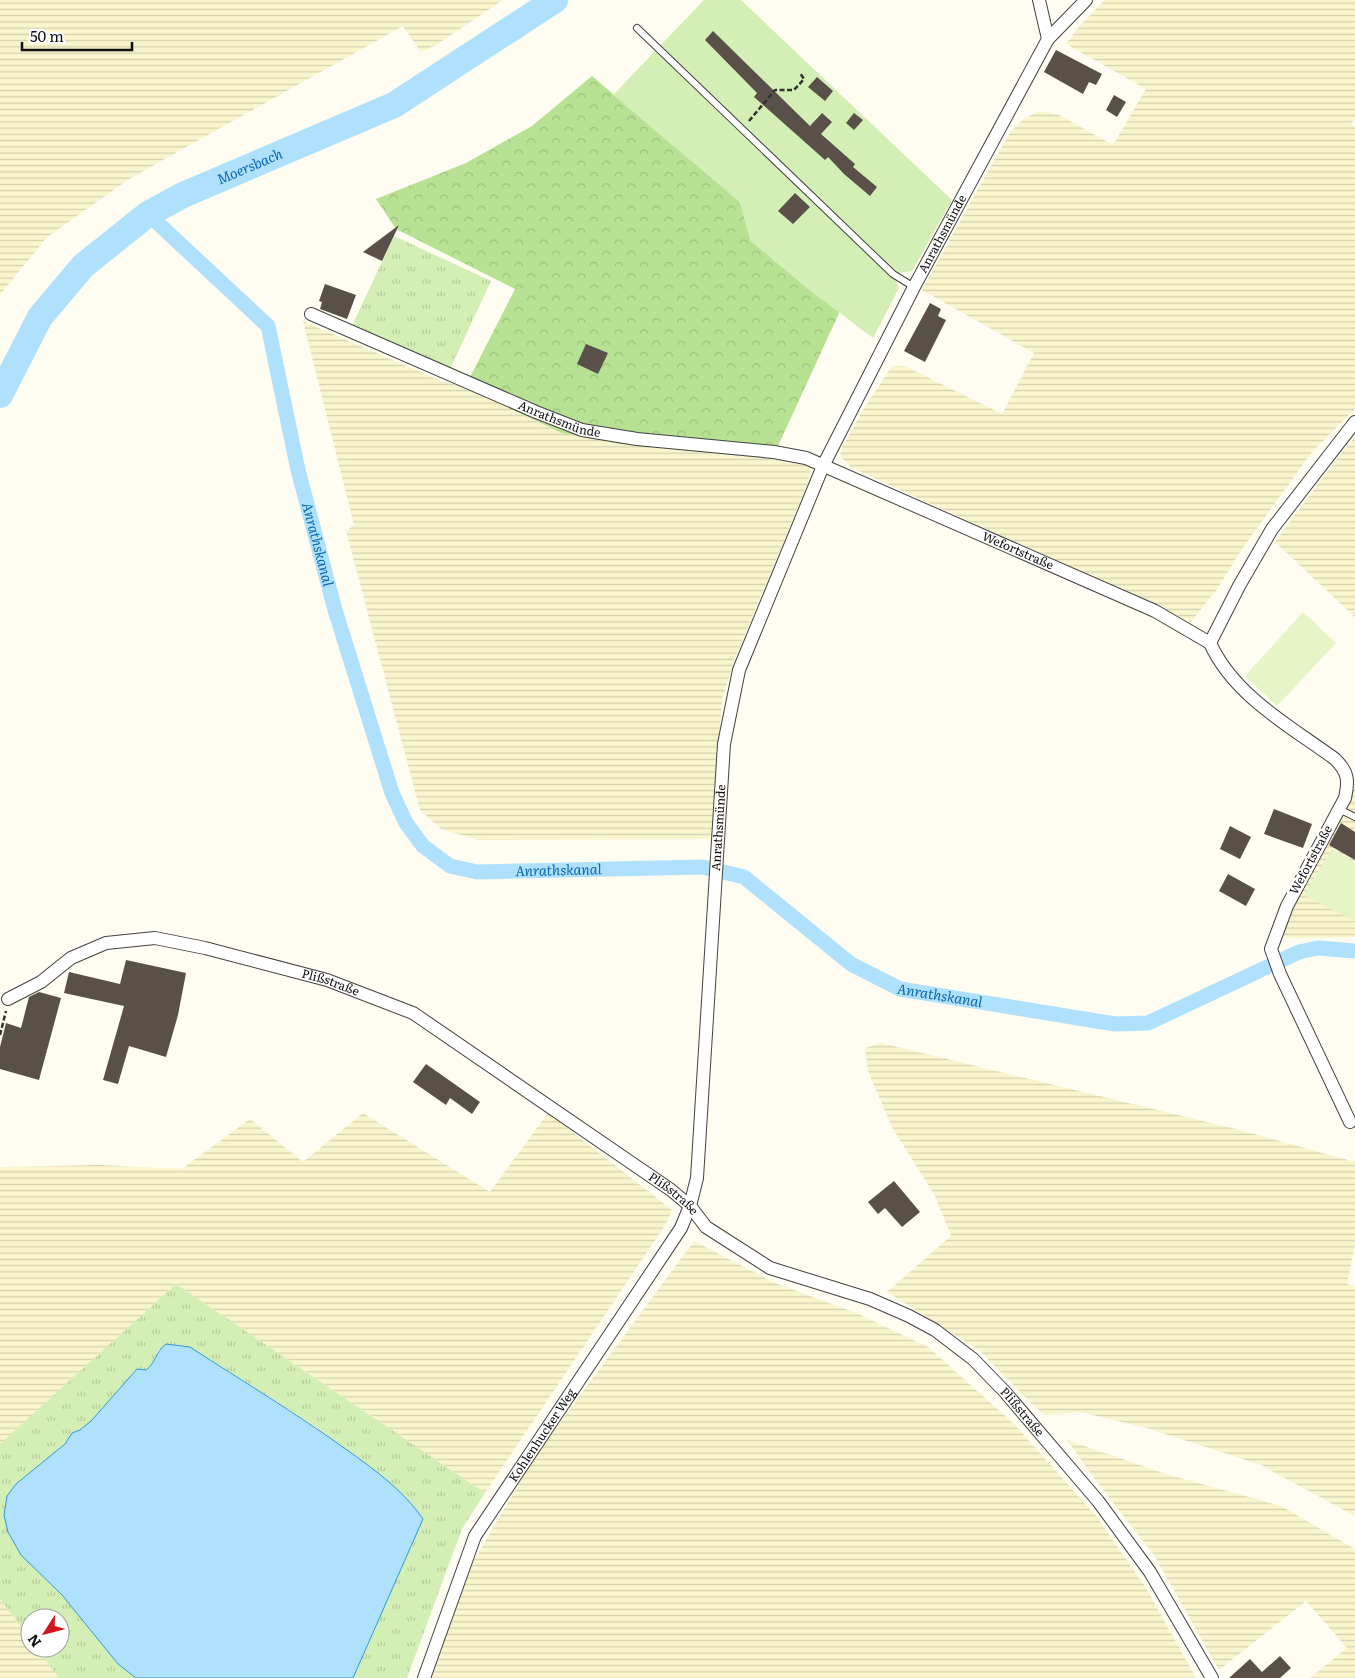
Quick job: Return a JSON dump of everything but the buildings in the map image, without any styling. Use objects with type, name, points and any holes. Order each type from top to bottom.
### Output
[{"type":"street","points":[[1039,0],[1048,40]]},
{"type":"street","name":"Anrathsmünde","points":[[690,1206],[696,1178],[724,744],[739,670],[823,466],[914,288],[1048,40],[1086,0]]},
{"type":"street","name":"Anrathsmünde","points":[[311,314],[536,412],[582,430],[637,440],[774,452],[806,458],[823,466]]},
{"type":"street","points":[[1210,643],[1239,586],[1272,530],[1355,422]]},
{"type":"street","name":"Wefortstraße","points":[[823,466],[1155,611],[1210,643],[1229,674],[1258,703],[1335,759],[1345,769],[1349,780],[1345,798],[1287,906],[1271,944],[1272,956],[1350,1122]]},
{"type":"street","name":"Plißstraße","points":[[8,998],[41,982],[71,958],[106,942],[155,938],[205,948],[327,980],[413,1013],[552,1107],[690,1206],[706,1227],[770,1268],[870,1299],[909,1316],[935,1330],[973,1359],[1005,1392],[1098,1501],[1150,1572],[1212,1678]]},
{"type":"street","name":"Kohlenhucker Weg","points":[[424,1678],[475,1536],[681,1228],[690,1206]]},
{"type":"lane","points":[[637,28],[893,274],[914,288]]},
{"type":"lane","points":[[1339,808],[1355,817]]},
{"type":"path","points":[[742,129],[775,90],[794,90],[804,79],[800,73]]},
{"type":"path","points":[[0,1034],[8,998]]},
{"type":"shaded area","points":[[0,0],[503,0],[436,45],[421,52],[403,26],[129,179],[46,238],[0,295]]},
{"type":"shaded area","points":[[1105,0],[1355,0],[1355,120],[1351,123],[1355,127],[1355,409],[1312,452],[1244,546],[1217,589],[1191,622],[852,468],[840,456],[842,447],[865,407],[892,366],[905,366],[1002,414],[1034,353],[922,290],[1011,131],[1025,118],[1040,111],[1059,115],[1113,145],[1146,89],[1066,44],[1077,29]]},
{"type":"shaded area","points":[[303,321],[441,381],[465,387],[562,433],[620,444],[806,463],[811,470],[808,483],[734,661],[722,699],[711,839],[478,840],[441,829],[420,810],[346,531],[354,525]]},
{"type":"shaded area","points":[[1355,437],[1355,617],[1275,542]]},
{"type":"shaded area","points":[[1355,779],[1355,937],[1280,938],[1301,887],[1349,795]]},
{"type":"shaded area","points":[[881,1043],[1240,1130],[1355,1162],[1355,1244],[1347,1284],[1355,1287],[1355,1516],[1261,1465],[1147,1428],[1080,1412],[1045,1415],[979,1350],[887,1292],[951,1236],[935,1196],[893,1129],[868,1071],[865,1048]]},
{"type":"shaded area","points":[[363,1113],[490,1192],[548,1113],[672,1210],[666,1224],[485,1493],[176,1284],[0,1445],[0,1167],[100,1165],[182,1169],[250,1119],[303,1162]]},
{"type":"shaded area","points":[[694,1241],[775,1283],[856,1313],[928,1347],[1013,1423],[1096,1516],[1146,1588],[1196,1678],[430,1678],[472,1564],[534,1458]]},
{"type":"shaded area","points":[[1067,1440],[1166,1474],[1281,1506],[1355,1549],[1355,1678],[1310,1678],[1347,1648],[1306,1601],[1219,1670],[1154,1555]]},
{"type":"shaded area","points":[[0,1599],[20,1626],[20,1658],[44,1658],[59,1678],[0,1678]]},
{"type":"green space","points":[[704,0],[741,0],[952,200],[912,271],[893,274],[899,288],[873,338],[812,292],[751,241],[740,202],[613,95]]},
{"type":"green space","points":[[592,76],[740,202],[751,241],[812,292],[840,311],[772,459],[620,444],[562,433],[465,387],[515,289],[396,229],[376,199],[466,163],[532,126]]},
{"type":"green space","points":[[394,236],[491,281],[450,369],[352,326]]},
{"type":"green space","points":[[1303,612],[1336,643],[1277,706],[1245,676]]},
{"type":"green space","points":[[1332,849],[1355,863],[1355,921],[1304,895]]},
{"type":"green space","points":[[176,1284],[485,1493],[462,1529],[407,1678],[353,1678],[423,1518],[374,1470],[310,1423],[190,1347],[158,1350],[154,1362],[146,1370],[137,1369],[91,1421],[80,1430],[72,1433],[66,1444],[16,1484],[41,1575],[62,1595],[118,1664],[136,1678],[59,1678],[44,1658],[70,1658],[70,1608],[20,1608],[20,1626],[0,1599],[0,1444]]},
{"type":"water","points":[[166,1344],[190,1347],[308,1423],[388,1481],[407,1499],[423,1519],[353,1678],[136,1678],[118,1664],[62,1595],[21,1555],[8,1532],[4,1515],[7,1496],[16,1484],[65,1444],[72,1433],[80,1430],[91,1421],[137,1369],[146,1370]]},
{"type":"waterway","name":"Moersbach","points":[[0,395],[40,317],[83,266],[148,214],[183,195],[394,105],[555,0]]},
{"type":"waterway","name":"Anrathskanal","points":[[148,214],[268,326],[298,470],[335,610],[392,793],[406,823],[423,846],[450,866],[477,872],[703,867],[744,877],[851,964],[900,989],[1115,1024],[1148,1023],[1299,952],[1318,948],[1355,951]]}]
